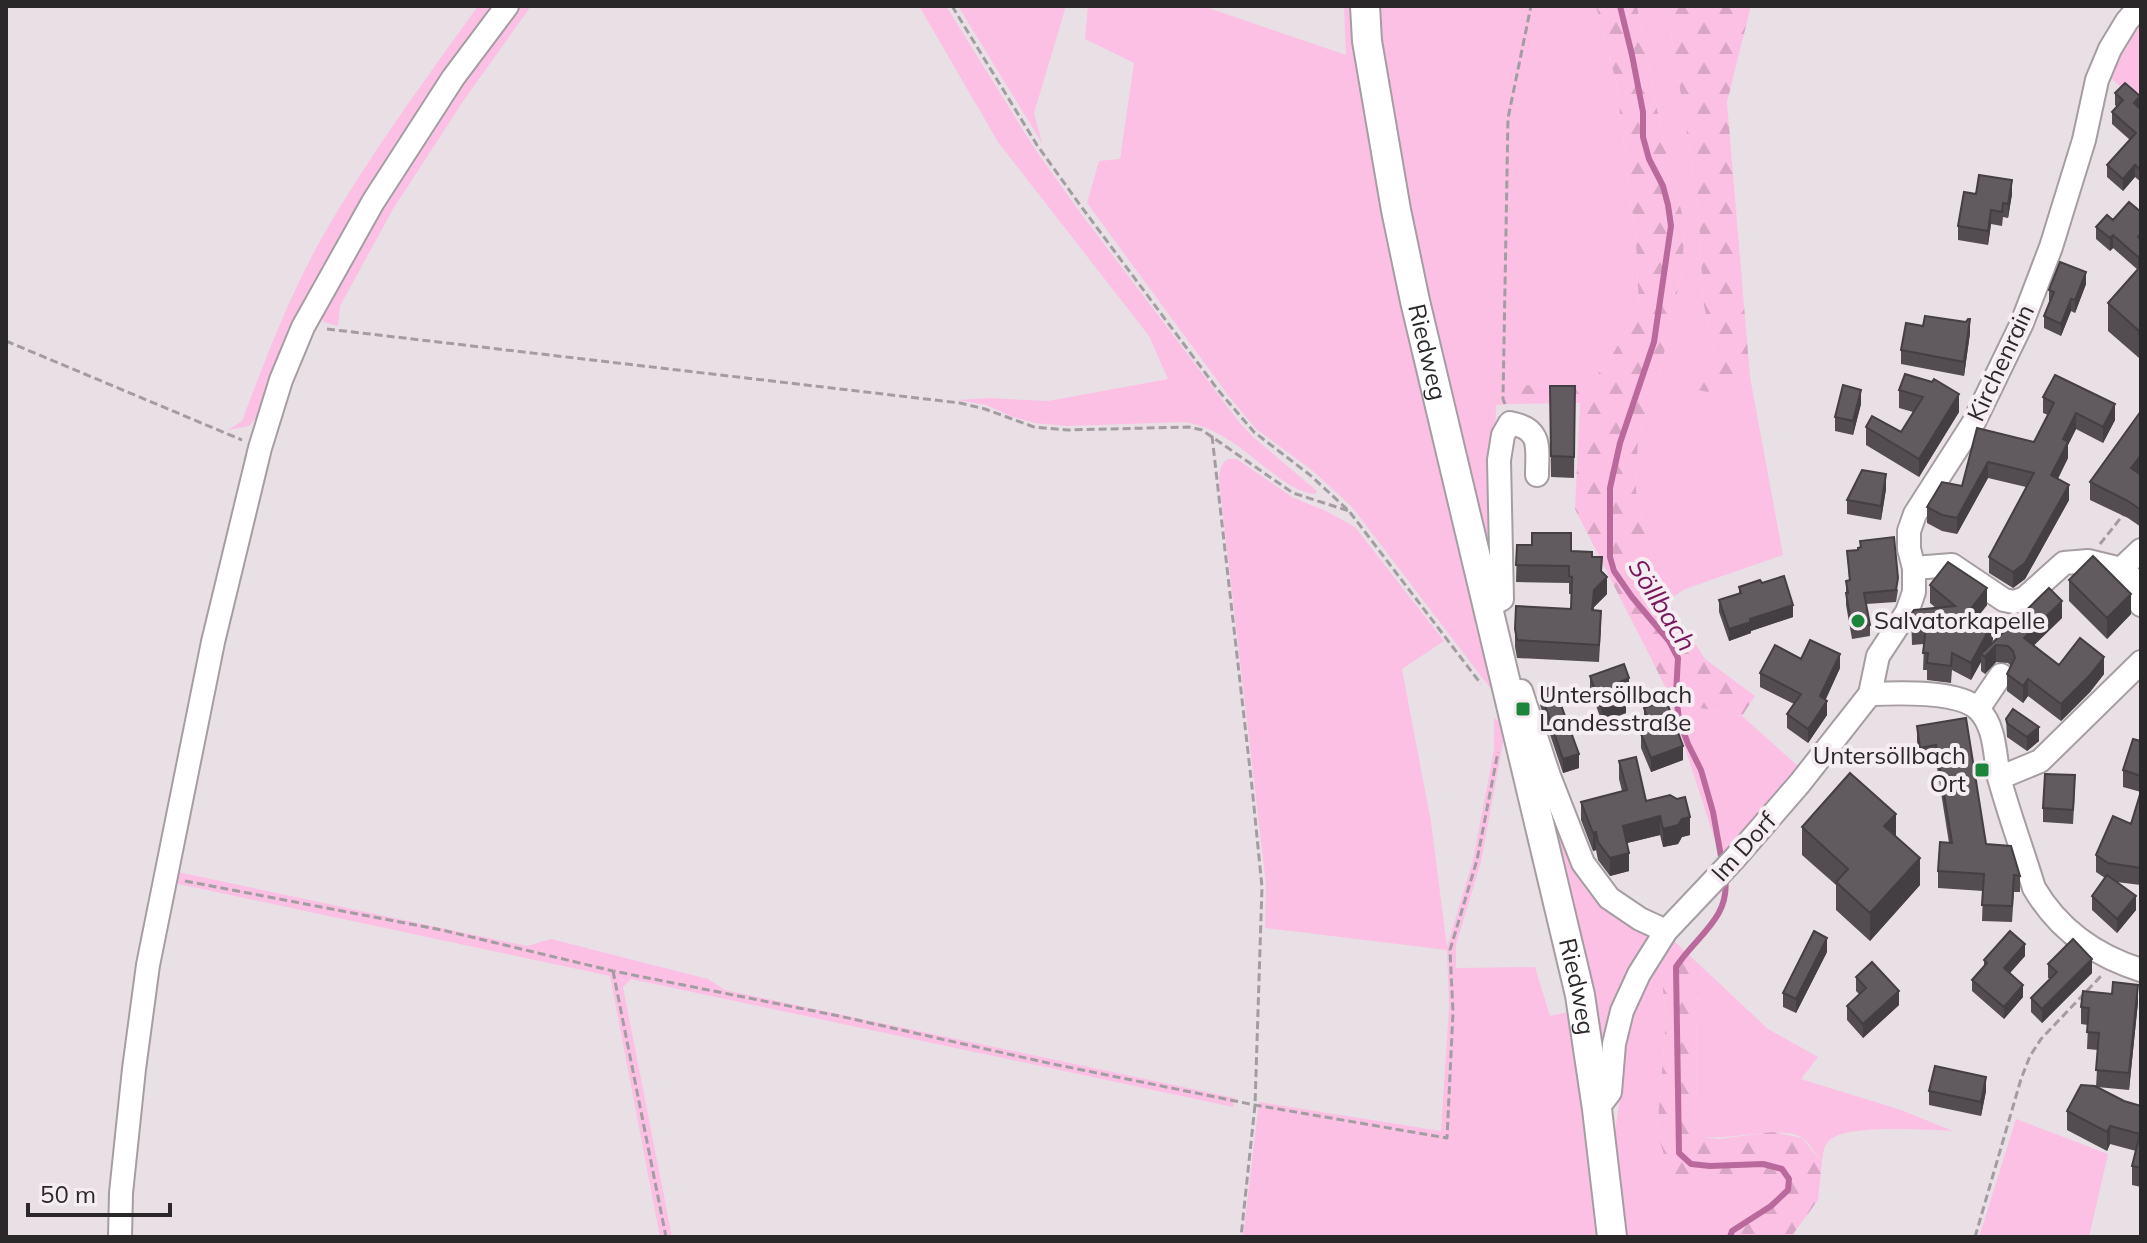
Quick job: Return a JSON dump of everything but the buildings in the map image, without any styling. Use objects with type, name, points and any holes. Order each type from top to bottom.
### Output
[{"type":"main road","name":"Riedweg","points":[[1365,6],[1367,41],[1415,301],[1580,995],[1612,1237]]},
{"type":"street","points":[[120,1237],[121,1193],[148,965],[213,642],[260,448],[281,380],[303,327],[373,202],[453,78],[507,6]]},
{"type":"street","name":"Kirchenrain","points":[[1870,694],[1878,656],[1907,612],[1914,592],[1909,531],[1915,514],[1974,422],[2022,323],[2060,221],[2084,140],[2097,80],[2110,49],[2134,13]]},
{"type":"street","points":[[1487,607],[1502,599],[1499,460],[1503,435],[1510,423],[1530,430],[1538,441],[1537,475]]},
{"type":"street","points":[[2121,569],[2141,550]]},
{"type":"street","points":[[1914,568],[1952,565],[2004,600],[2014,602],[2025,598],[2064,563],[2088,561],[2121,569],[2131,577],[2141,605]]},
{"type":"street","points":[[1999,778],[2040,761],[2141,662]]},
{"type":"street","points":[[1978,709],[2001,675]]},
{"type":"street","points":[[1508,696],[1521,691],[1549,776],[1583,863],[1609,898],[1640,919],[1666,931]]},
{"type":"street","points":[[1870,694],[1902,693],[1951,698],[1978,709],[1993,740],[1999,778],[2034,888],[2044,904],[2085,943],[2114,962],[2141,970]]},
{"type":"street","name":"Im Dorf","points":[[1597,1109],[1610,1092],[1614,1044],[1622,1011],[1639,974],[1666,931],[1800,783],[1870,694]]},
{"type":"path","points":[[952,6],[1037,145],[1218,390],[1254,432],[1310,475],[1349,511],[1496,705],[1508,696]]},
{"type":"path","points":[[1510,423],[1503,399],[1508,118],[1531,6]]},
{"type":"path","points":[[303,327],[960,403],[1034,427],[1067,430],[1189,427],[1211,435],[1293,493],[1349,511]]},
{"type":"path","points":[[6,341],[260,448]]},
{"type":"path","points":[[1211,435],[1262,887],[1255,1105],[1241,1237]]},
{"type":"path","points":[[2088,561],[2128,509]]},
{"type":"path","points":[[165,877],[442,930],[613,971],[839,1016],[1033,1060],[1255,1105],[1447,1138],[1453,1012],[1450,950],[1477,860],[1498,750]]},
{"type":"path","points":[[1975,1237],[2030,1056],[2041,1039],[2114,962]]},
{"type":"path","points":[[613,971],[666,1237]]},
{"type":"green space","points":[[478,6],[500,6],[281,358],[258,416],[249,426],[228,430],[242,421],[287,307],[320,241],[396,121]]},
{"type":"green space","points":[[514,6],[531,6],[464,100],[393,209],[340,306],[338,326],[324,322],[320,314],[378,203]]},
{"type":"green space","points":[[919,6],[946,6],[1033,146],[1076,207],[1239,422],[1317,491],[1315,494],[1301,491],[1228,439],[1196,425],[1184,422],[1067,426],[1035,423],[986,405],[958,400],[1048,401],[1168,379],[1149,336],[998,142]]},
{"type":"green space","points":[[958,6],[1066,6],[1034,113],[1042,143]]},
{"type":"green space","points":[[1088,6],[1203,6],[1346,55],[1344,6],[1357,6],[1494,693],[1352,507],[1313,471],[1256,429],[1087,203],[1099,161],[1120,159],[1134,63],[1085,39]]},
{"type":"green space","points":[[1375,6],[1596,6],[1616,82],[1636,241],[1639,309],[1611,357],[1589,386],[1511,385],[1509,404],[1496,405],[1492,592],[1405,204]]},
{"type":"green space","points":[[1596,6],[1637,6],[1663,140],[1684,221],[1683,266],[1658,381],[1638,438],[1636,490],[1646,539],[1668,601],[1705,659],[1755,696],[1742,716],[1695,707],[1665,686],[1575,509],[1580,403],[1509,404],[1510,385],[1589,386],[1611,357],[1639,309],[1636,241],[1616,82]]},
{"type":"green space","points":[[1637,6],[1666,6],[1699,219],[1703,301],[1714,352],[1707,392],[1750,377],[1783,555],[1685,589],[1667,601],[1646,539],[1636,490],[1638,438],[1658,381],[1683,266],[1684,221],[1663,140]]},
{"type":"green space","points":[[1666,6],[1751,6],[1727,102],[1750,377],[1707,392],[1682,386],[1714,352],[1703,301],[1699,219]]},
{"type":"green space","points":[[2141,16],[2141,106],[2109,76],[2118,52]]},
{"type":"green space","points":[[1228,459],[1237,459],[1292,497],[1355,527],[1444,641],[1402,669],[1431,822],[1447,947],[1473,860],[1494,750],[1494,718],[1502,723],[1504,737],[1481,862],[1456,945],[1456,968],[1535,967],[1550,1016],[1568,1012],[1597,1237],[1243,1237],[1259,1102],[1441,1131],[1449,1007],[1447,950],[1265,928],[1266,884],[1219,481],[1221,466]]},
{"type":"green space","points":[[1665,686],[1695,707],[1742,716],[1800,768],[1720,856]]},
{"type":"green space","points":[[1537,776],[1572,864],[1589,894],[1644,930],[1650,938],[1603,1081]]},
{"type":"green space","points":[[173,871],[527,946],[551,939],[708,979],[725,990],[1235,1098],[1233,1107],[631,979],[623,987],[672,1237],[660,1237],[610,976],[169,882]]},
{"type":"green space","points":[[1674,941],[1703,968],[1696,1002],[1697,1117],[1703,1137],[1719,1139],[1773,1132],[1802,1138],[1822,1162],[1818,1200],[1791,1237],[1720,1237],[1743,1216],[1767,1186],[1764,1181],[1704,1179],[1670,1174],[1657,1132],[1666,1021],[1660,959]]},
{"type":"green space","points":[[1660,959],[1666,1021],[1657,1132],[1732,1178],[1764,1181],[1767,1186],[1743,1216],[1720,1237],[1618,1237],[1610,1165],[1620,1098],[1622,1051],[1630,1016]]},
{"type":"green space","points":[[1703,968],[1768,1029],[1818,1057],[1801,1079],[1901,1110],[1953,1131],[1888,1129],[1839,1135],[1825,1147],[1822,1162],[1804,1139],[1792,1134],[1703,1137],[1697,1117],[1696,1002]]},
{"type":"green space","points":[[2016,1119],[2108,1154],[2089,1237],[1979,1237]]},
{"type":"waterway","name":"Söllbach","points":[[1620,6],[1643,112],[1643,137],[1649,159],[1663,186],[1671,226],[1654,342],[1620,443],[1610,488],[1610,557],[1614,571],[1669,641],[1678,658],[1676,694],[1679,720],[1701,770],[1722,862]]},
{"type":"waterway","name":"Söllbach","points":[[1725,877],[1723,904],[1710,926],[1676,967],[1679,1153],[1691,1164],[1763,1164],[1782,1169],[1789,1179],[1788,1190],[1771,1206],[1732,1231],[1730,1237]]},
{"type":"place","name":"Salvatorkapelle","points":[[1858,621]]},
{"type":"place","name":"Untersöllbach Landesstraße","points":[[1523,709]]},
{"type":"place","name":"Untersöllbach Ort","points":[[1982,770]]}]
